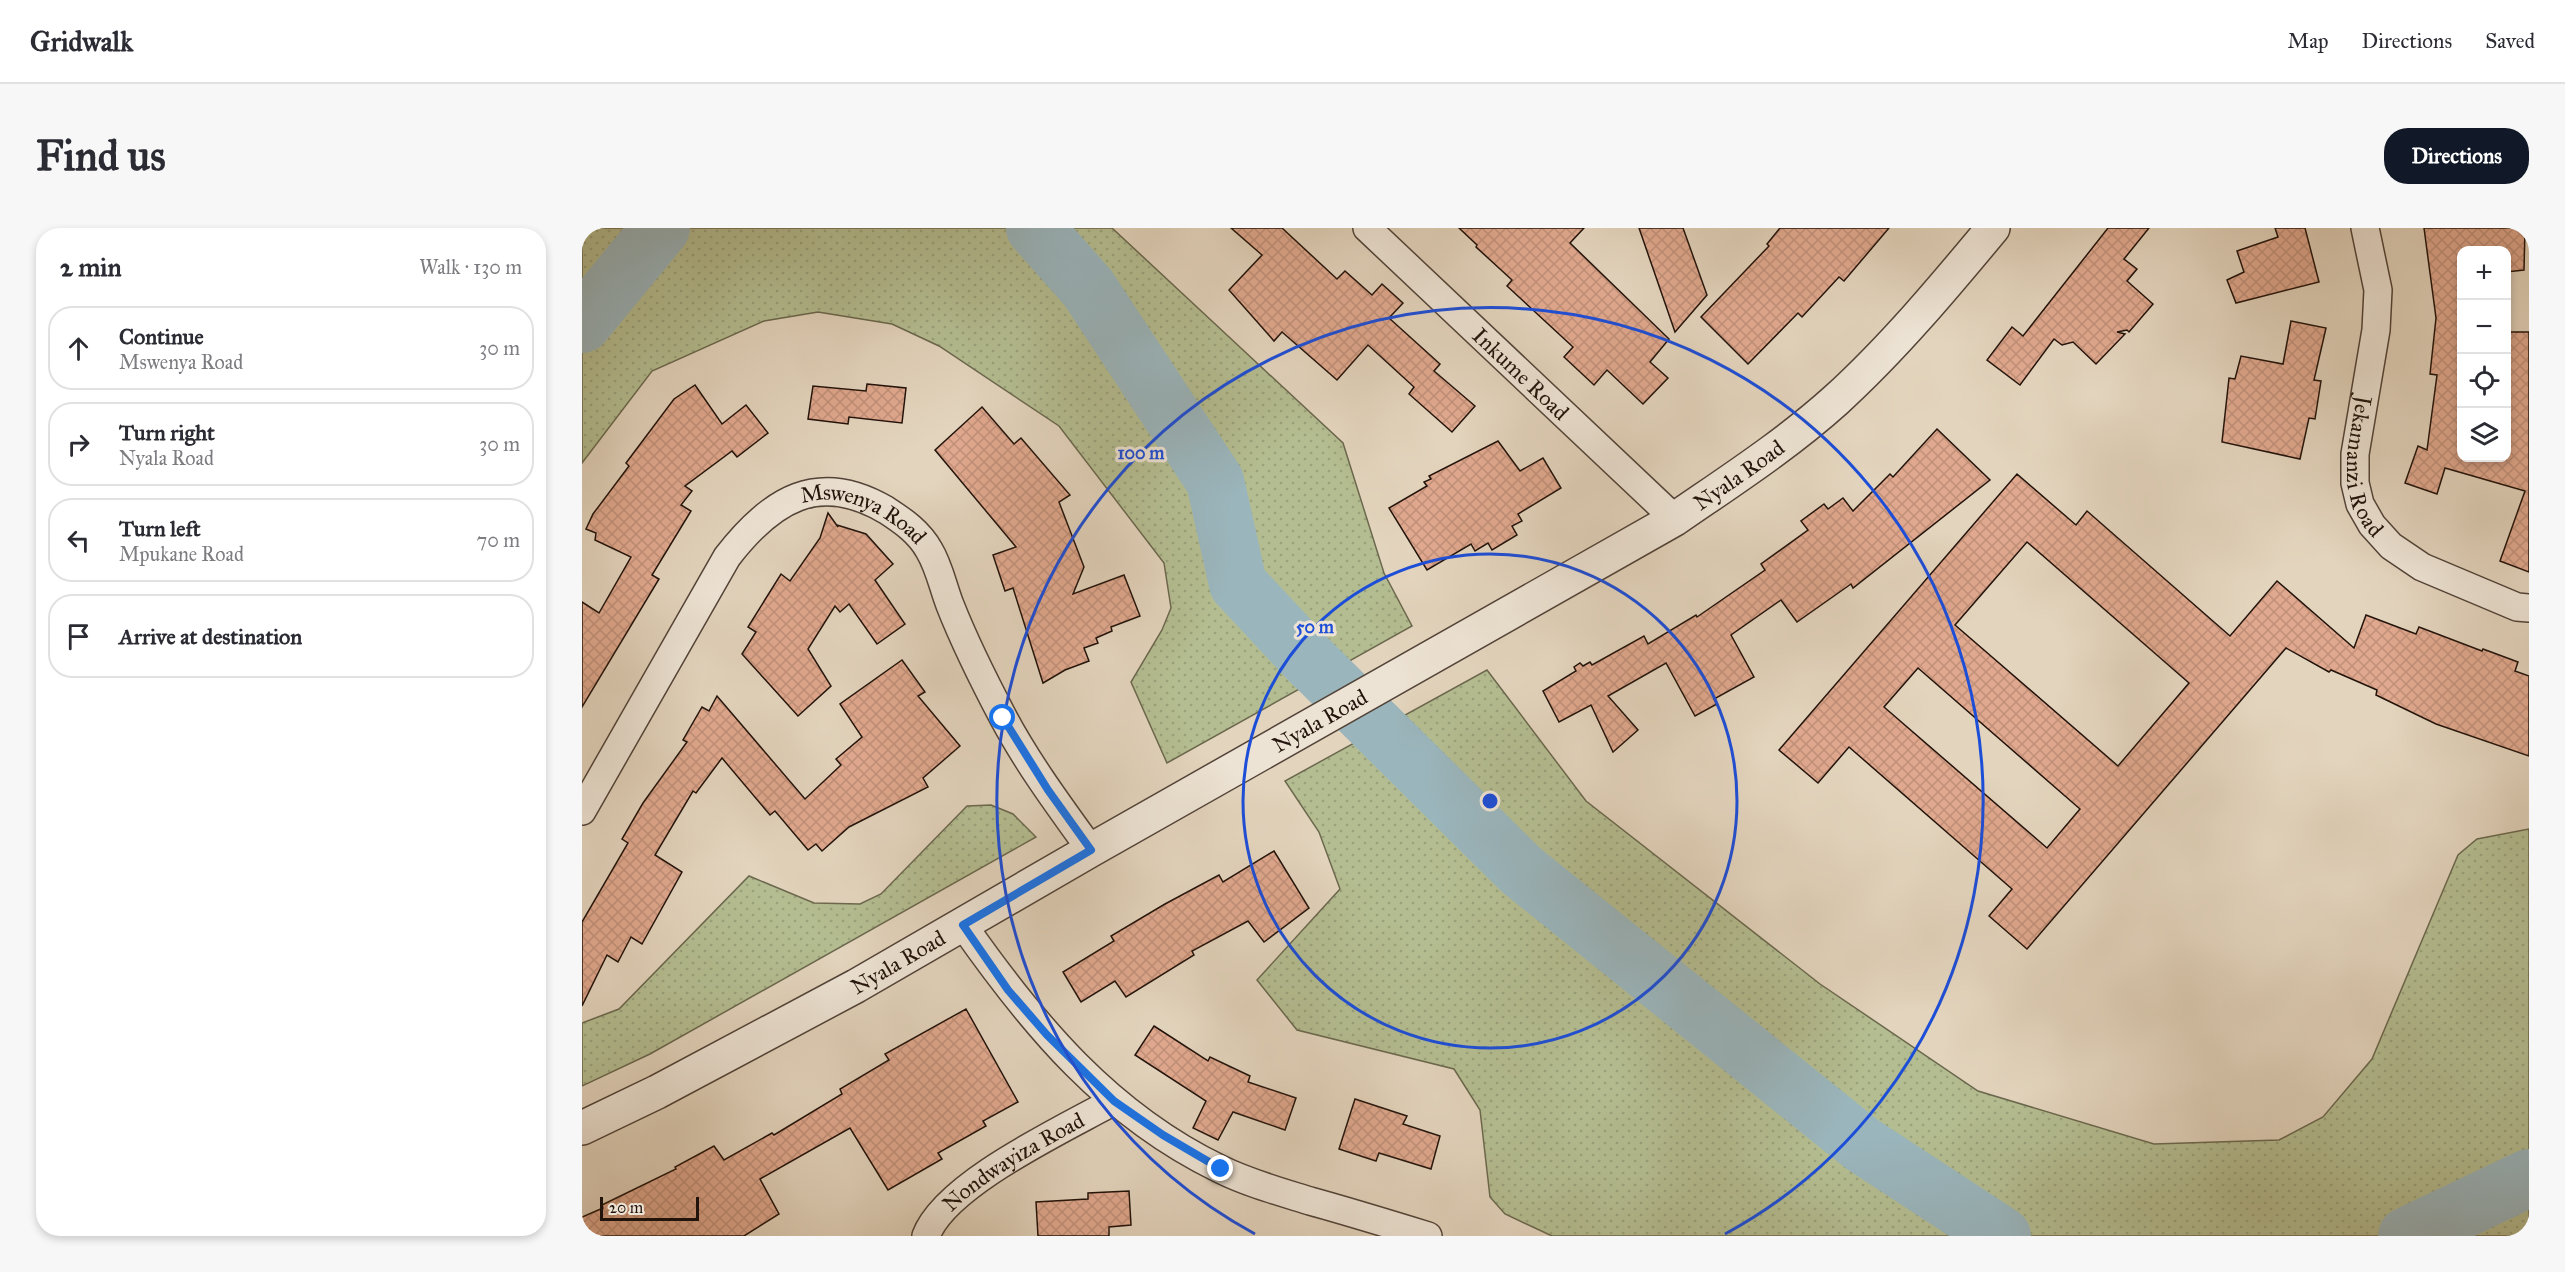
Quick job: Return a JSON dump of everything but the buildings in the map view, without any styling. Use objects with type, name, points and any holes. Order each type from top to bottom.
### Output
[{"type":"street","name":"Inkume Road","points":[[1367,228],[1675,519]]},
{"type":"street","name":"Nyala Road","points":[[582,1128],[657,1092],[835,998],[1245,762],[1675,519],[1764,459],[1837,399],[1948,281],[1993,228]]},
{"type":"street","name":"Jekamanzi Road","points":[[2365,228],[2378,290],[2376,330],[2355,454],[2355,483],[2360,504],[2372,525],[2391,546],[2422,567],[2517,607],[2529,608]]},
{"type":"street","name":"Mswenya Road","points":[[582,811],[733,549],[744,534],[767,513],[807,494],[826,491],[848,493],[869,501],[918,533],[930,551],[950,606],[1003,718],[1048,790],[1091,850]]},
{"type":"street","points":[[963,925],[1024,1008],[1047,1035],[1114,1101],[1163,1135],[1221,1169],[1283,1192],[1428,1236]]},
{"type":"street","name":"Nondwayiza Road","points":[[926,1236],[942,1208],[960,1193],[995,1168],[1114,1101]]},
{"type":"green space","points":[[582,228],[1112,228],[1343,443],[1384,573],[1412,626],[1167,763],[1131,682],[1162,630],[1171,608],[1164,563],[1059,426],[939,346],[892,324],[818,312],[764,321],[652,371],[582,463]]},
{"type":"green space","points":[[1487,670],[1586,801],[1820,984],[1978,1091],[2154,1144],[2279,1140],[2323,1117],[2372,1059],[2458,855],[2477,839],[2529,829],[2529,1236],[1552,1236],[1505,1214],[1490,1197],[1480,1110],[1454,1069],[1297,1030],[1257,980],[1340,889],[1319,832],[1285,781]]},
{"type":"green space","points":[[991,805],[1013,814],[1036,837],[650,1054],[582,1086],[582,1023],[619,1009],[749,876],[814,903],[860,904],[881,894],[967,806]]},
{"type":"waterway","points":[[582,324],[661,228]]},
{"type":"waterway","points":[[1035,228],[1088,288],[1215,481],[1238,584],[1308,659],[1521,870],[1863,1145],[2002,1236]]},
{"type":"waterway","points":[[2407,1236],[2529,1178]]},
{"type":"route","points":[[1003,718],[1048,790],[1091,850],[963,925],[1008,990],[1047,1035],[1114,1101],[1163,1135],[1221,1169]]}]
